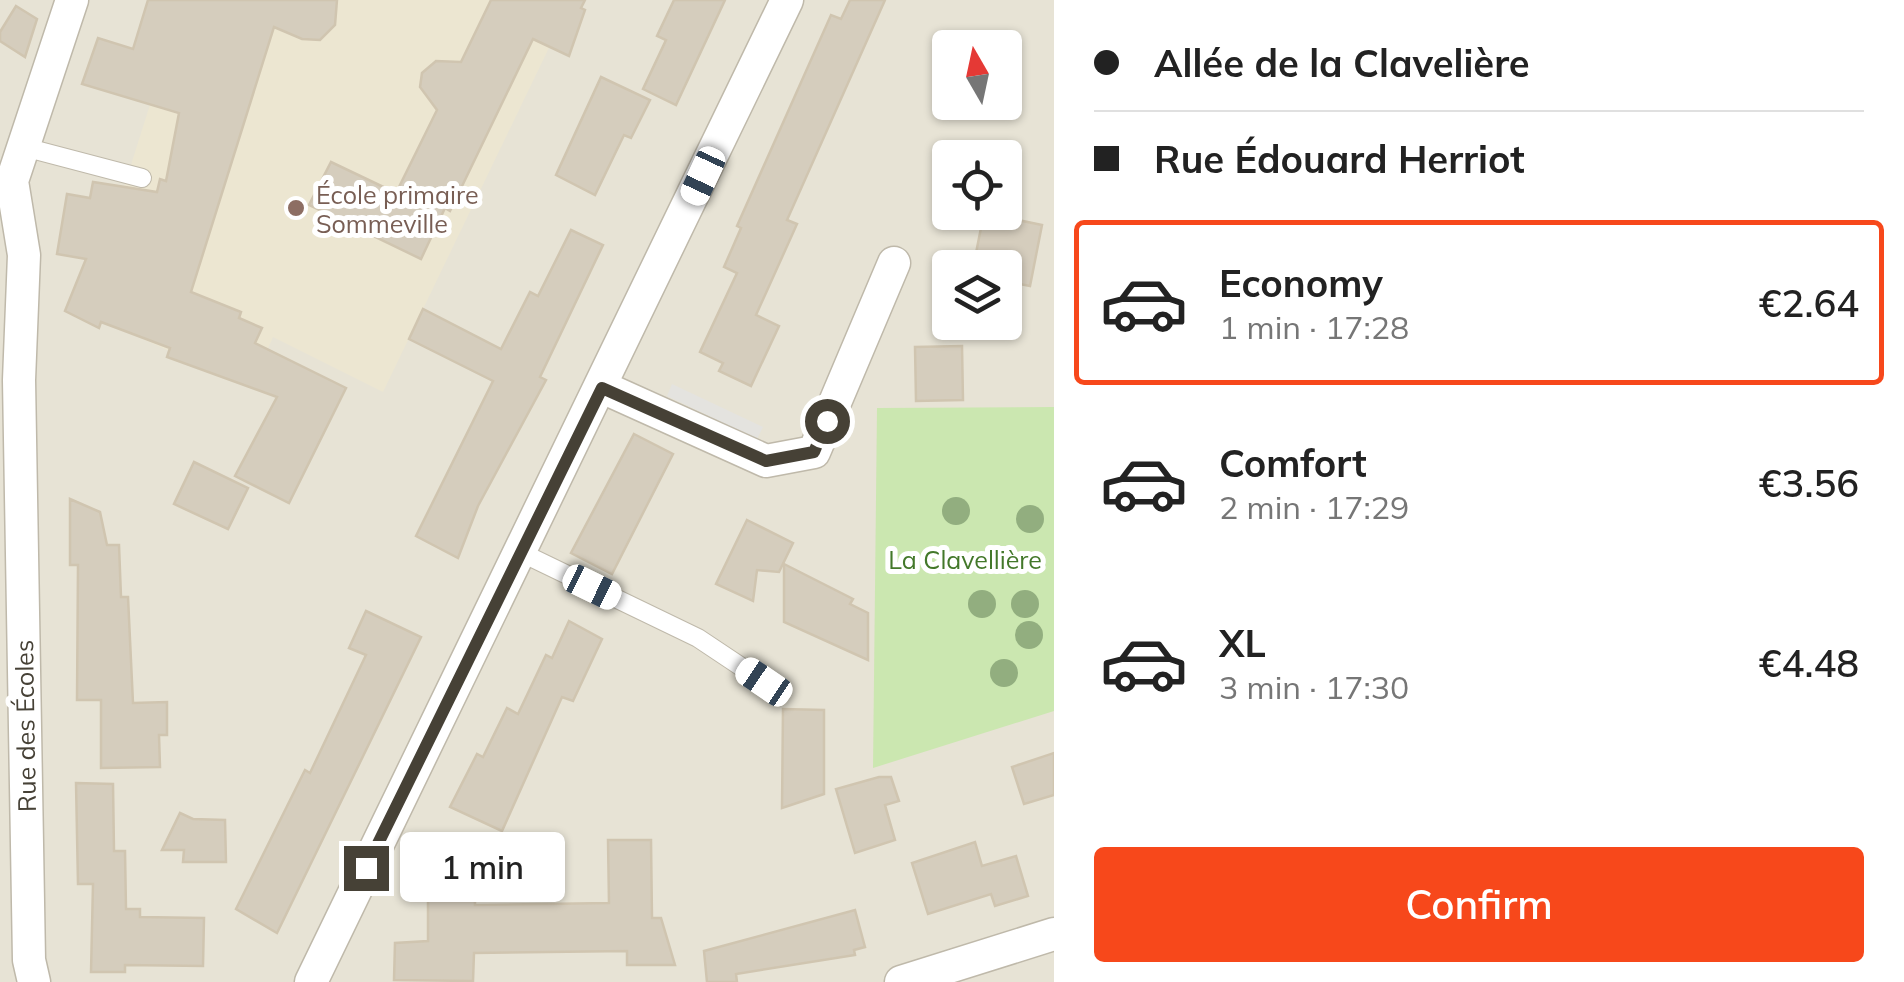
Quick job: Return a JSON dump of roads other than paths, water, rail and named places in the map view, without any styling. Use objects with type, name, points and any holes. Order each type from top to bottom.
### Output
[{"type":"street","name":"Rue des Écoles","points":[[34,982],[29,960],[20,438],[24,255],[6,180],[24,147],[72,0]]},
{"type":"street","points":[[311,982],[787,0]]},
{"type":"street","points":[[602,388],[766,461],[814,452],[894,264]]},
{"type":"street","points":[[901,982],[1054,934]]},
{"type":"lane","points":[[24,147],[142,178]]},
{"type":"lane","points":[[522,553],[698,638],[764,682]]},
{"type":"place","name":"École primaire Sommeville","points":[[296,208]]},
{"type":"park label","name":"La Clavellière","points":[[965,559]]}]
